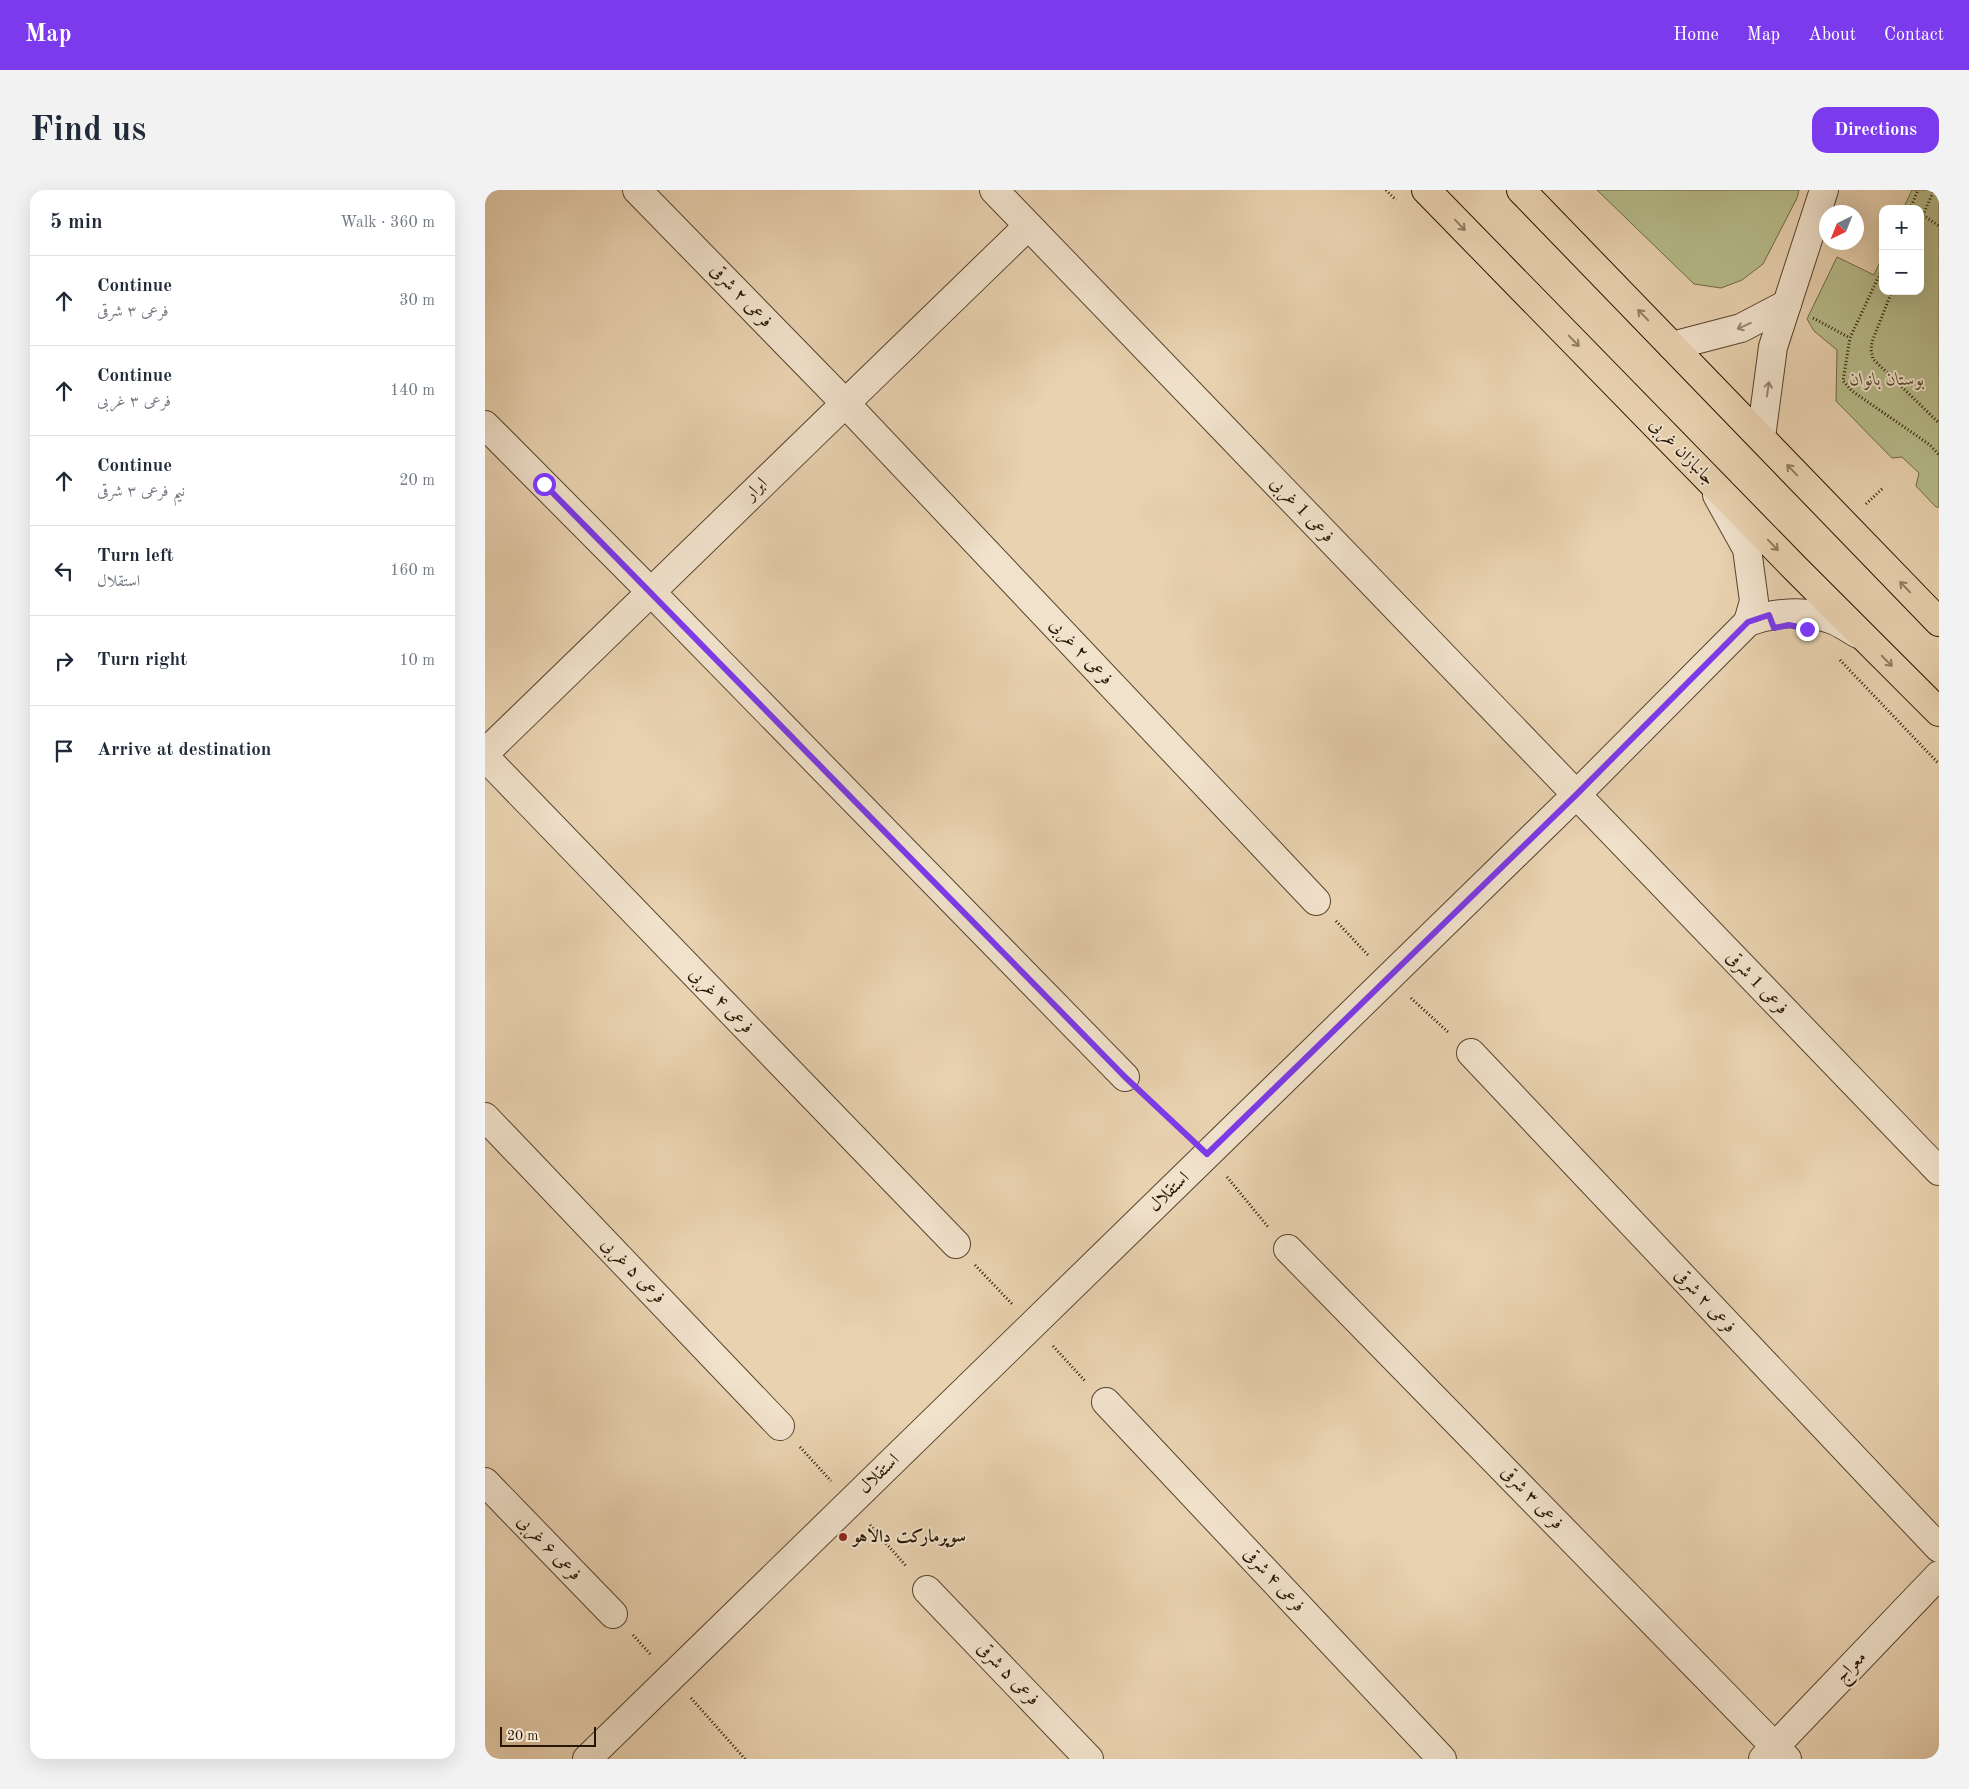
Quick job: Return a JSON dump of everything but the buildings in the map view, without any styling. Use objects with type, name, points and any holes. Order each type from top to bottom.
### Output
[{"type":"main road","name":"جانبازان غربی","points":[[1426,190],[1863,638],[1939,712]]},
{"type":"main road","points":[[1521,190],[1939,622]]},
{"type":"street","name":"فرعی ۲ شرقی","points":[[637,190],[845,403]]},
{"type":"street","name":"فرعی 1 غربی","points":[[994,190],[1576,795]]},
{"type":"street","points":[[1761,437],[1773,348],[1824,190]]},
{"type":"street","name":"ابرار","points":[[485,752],[1028,226]]},
{"type":"street","points":[[1672,346],[1741,328],[1787,304]]},
{"type":"street","name":"فرعی ۲ غربی","points":[[845,403],[1316,901]]},
{"type":"street","points":[[485,425],[1125,1077]]},
{"type":"street","points":[[1707,477],[1747,549],[1754,601],[1748,622]]},
{"type":"street","points":[[1748,622],[1769,615],[1805,614],[1830,618],[1863,638]]},
{"type":"street","name":"استقلال","points":[[587,1759],[1576,795],[1748,622]]},
{"type":"street","name":"فرعی ۴ غربی","points":[[485,757],[956,1244]]},
{"type":"street","name":"فرعی 1 شرقی","points":[[1576,795],[1939,1171]]},
{"type":"street","name":"فرعی ۲ شرقی","points":[[1471,1053],[1939,1548]]},
{"type":"street","name":"فرعی ۵ غربی","points":[[485,1117],[780,1426]]},
{"type":"street","name":"فرعی ۳ شرقی","points":[[1288,1249],[1775,1755]]},
{"type":"street","name":"فرعی ۴ شرقی","points":[[1106,1402],[1442,1759]]},
{"type":"street","name":"فرعی ۶ غربی","points":[[485,1482],[613,1614]]},
{"type":"street","name":"معراج","points":[[1775,1755],[1939,1575]]},
{"type":"street","name":"فرعی ۵ شرقی","points":[[927,1590],[1089,1759]]},
{"type":"path","points":[[1386,190],[1400,204]]},
{"type":"path","points":[[1912,205],[1918,190]]},
{"type":"path","points":[[1924,214],[1934,190]]},
{"type":"path","points":[[1924,217],[1939,226]]},
{"type":"path","points":[[1879,276],[1850,338],[1843,381],[1852,391],[1930,445],[1939,455]]},
{"type":"path","points":[[1890,295],[1872,342],[1873,359],[1939,423]]},
{"type":"path","points":[[1787,304],[1850,338]]},
{"type":"path","points":[[1839,660],[1939,764]]},
{"type":"path","points":[[1316,901],[1389,977],[1471,1053]]},
{"type":"path","points":[[1125,1077],[1207,1154],[1288,1249]]},
{"type":"path","points":[[956,1244],[1106,1402]]},
{"type":"path","points":[[780,1426],[927,1590]]},
{"type":"path","points":[[613,1614],[745,1759]]},
{"type":"green space","points":[[1597,190],[1799,190],[1797,198],[1763,264],[1742,280],[1721,288],[1694,284]]},
{"type":"green space","name":"بوستان بانوان","points":[[1912,190],[1939,190],[1939,507],[1936,507],[1916,486],[1919,473],[1902,457],[1892,458],[1836,401],[1837,350],[1814,331],[1807,319],[1837,257],[1874,275],[1879,264],[1879,295],[1924,295],[1924,205],[1905,205]]},
{"type":"place","name":"سوپرمارکت دالاهو","points":[[843,1537]]},
{"type":"route","points":[[544,484],[1125,1077],[1207,1154],[1576,795],[1748,622],[1769,615],[1774,628],[1796,625],[1807,629]]}]
